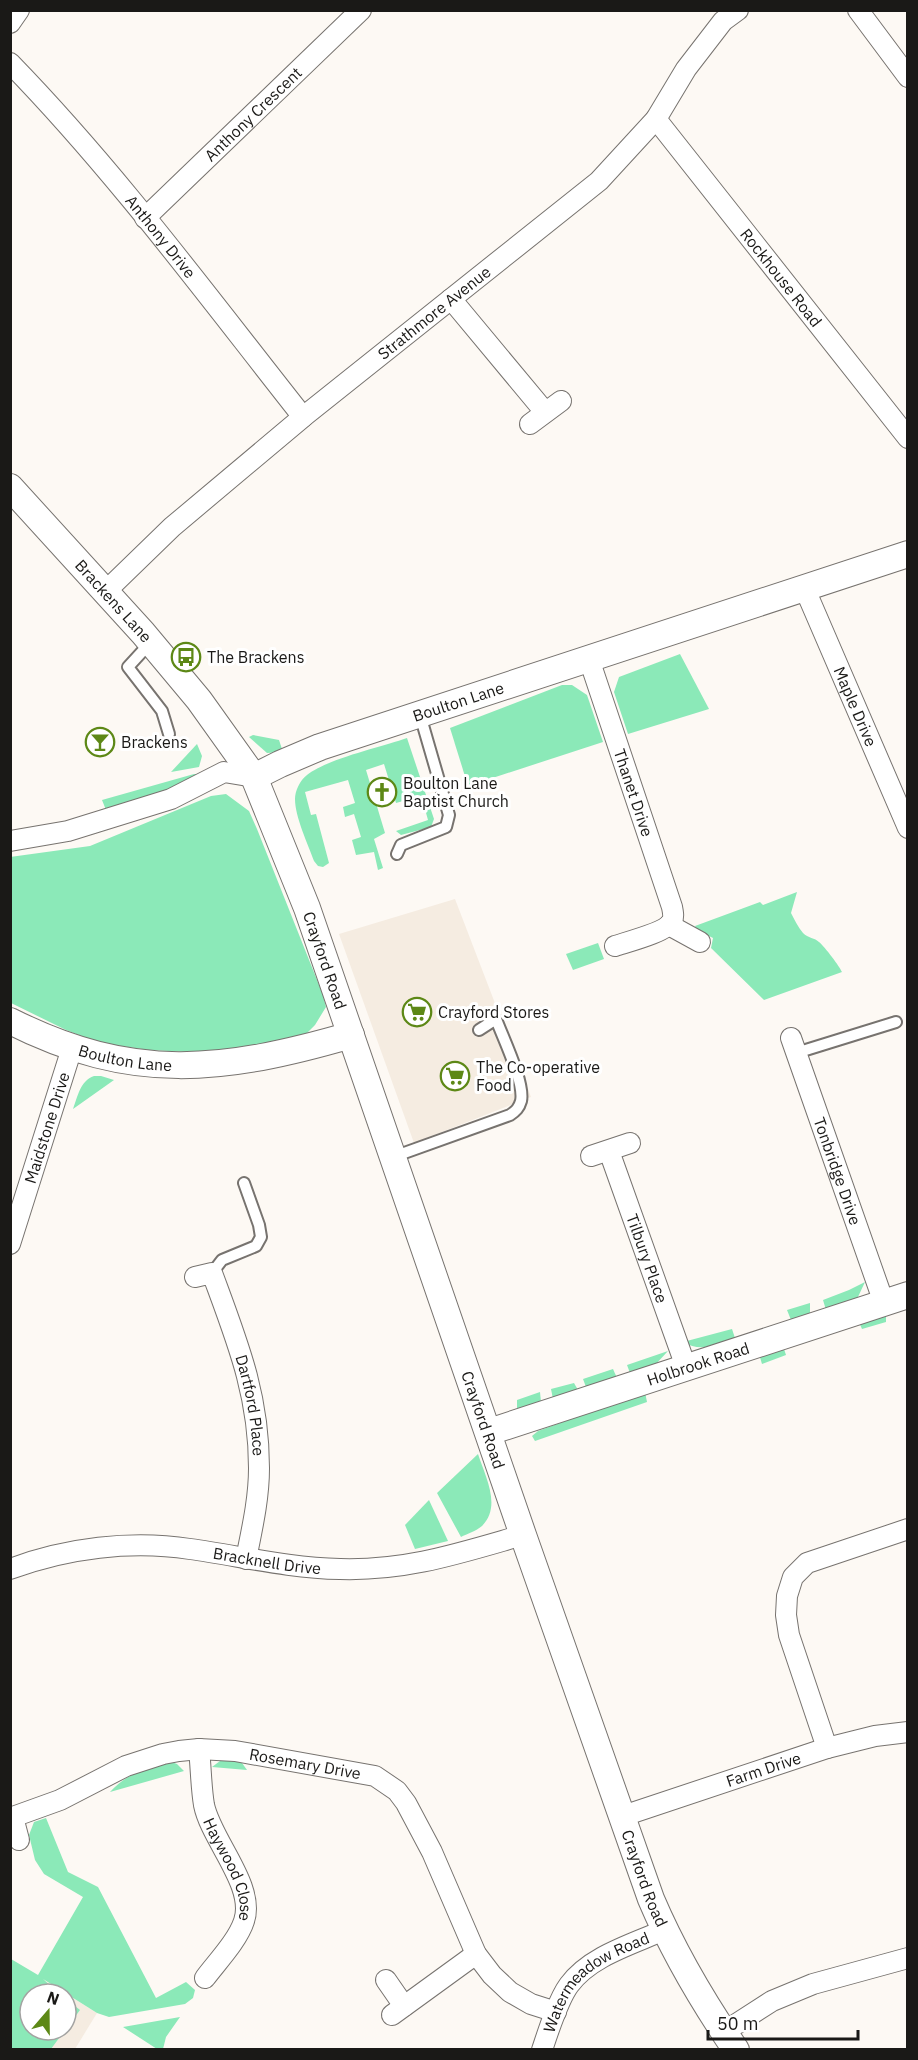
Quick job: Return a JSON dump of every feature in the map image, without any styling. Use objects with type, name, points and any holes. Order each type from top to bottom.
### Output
[{"type":"street","points":[[10,23],[19,10]]},
{"type":"street","name":"Anthony Crescent","points":[[145,218],[361,10]]},
{"type":"street","name":"Strathmore Avenue","points":[[105,592],[172,527],[303,417],[599,181],[657,119],[686,69],[706,42],[723,21],[738,10]]},
{"type":"street","points":[[858,10],[908,77]]},
{"type":"street","name":"Anthony Drive","points":[[10,63],[50,104],[145,218],[303,417]]},
{"type":"street","name":"Rockhouse Road","points":[[657,119],[908,438]]},
{"type":"street","points":[[451,299],[545,412]]},
{"type":"street","name":"Brackens Lane","points":[[10,487],[151,643],[199,700],[254,777]]},
{"type":"street","name":"Boulton Lane","points":[[254,777],[320,747],[908,554]]},
{"type":"street","name":"Maple Drive","points":[[804,587],[908,828]]},
{"type":"street","name":"Thanet Drive","points":[[589,659],[672,907],[673,916],[669,925]]},
{"type":"street","points":[[10,841],[68,831],[171,799],[224,772],[254,777]]},
{"type":"street","name":"Crayford Road","points":[[254,777],[307,908],[651,1899],[688,1976],[730,2041]]},
{"type":"street","points":[[615,946],[669,925],[700,942]]},
{"type":"street","name":"Boulton Lane","points":[[10,1021],[72,1048],[140,1063],[163,1065],[211,1065],[270,1056],[351,1035]]},
{"type":"street","name":"Tonbridge Drive","points":[[794,1045],[896,1299]]},
{"type":"street","name":"Maidstone Drive","points":[[10,1244],[72,1048]]},
{"type":"street","name":"Tilbury Place","points":[[630,1143],[600,1153],[686,1367]]},
{"type":"street","name":"Dartford Place","points":[[204,1275],[245,1363],[255,1404],[259,1469],[257,1502],[246,1559]]},
{"type":"street","name":"Holbrook Road","points":[[489,1432],[896,1299]]},
{"type":"street","points":[[827,1748],[789,1635],[786,1615],[787,1596],[793,1577],[807,1563],[908,1529]]},
{"type":"street","name":"Bracknell Drive","points":[[10,1569],[52,1556],[93,1548],[157,1545],[189,1548],[246,1559],[340,1569],[387,1568],[429,1562],[523,1535]]},
{"type":"street","name":"Farm Drive","points":[[623,1816],[827,1748],[874,1736],[908,1732]]},
{"type":"street","name":"Rosemary Drive","points":[[19,1840],[12,1818],[60,1800],[126,1766],[163,1754],[199,1749],[235,1750],[375,1776],[397,1791],[406,1803],[432,1852],[476,1953],[492,1975],[510,1992],[531,2004],[556,2012]]},
{"type":"street","name":"Haywood Close","points":[[199,1749],[204,1805],[216,1838],[244,1892],[246,1910],[240,1931],[205,1978]]},
{"type":"street","name":"Watermeadow Road","points":[[542,2049],[568,1986],[592,1965],[664,1930]]},
{"type":"street","points":[[386,1980],[398,2011],[476,1953]]},
{"type":"street","points":[[730,2041],[772,2001],[824,1981],[908,1958]]},
{"type":"lane","points":[[151,643],[128,667],[162,711],[169,734]]},
{"type":"lane","points":[[397,854],[401,845],[446,827],[449,815],[420,715]]},
{"type":"lane","points":[[393,1157],[510,1116],[517,1110],[521,1101],[522,1088],[496,1019],[479,1030]]},
{"type":"lane","points":[[794,1045],[896,1022]]},
{"type":"lane","points":[[204,1275],[222,1260],[256,1246],[261,1237],[244,1183]]},
{"type":"shaded area","points":[[455,899],[531,1097],[414,1143],[339,934]]},
{"type":"shaded area","points":[[10,1959],[47,1982],[18,1982],[18,2042],[78,2042],[78,2001],[97,2013],[75,2049],[11,2049]]},
{"type":"green space","points":[[680,654],[709,709],[628,734],[614,692],[619,677]]},
{"type":"green space","points":[[562,685],[572,685],[587,695],[603,742],[468,786],[450,728]]},
{"type":"green space","points":[[253,735],[279,740],[283,752],[267,753],[249,737]]},
{"type":"green space","points":[[407,738],[434,819],[431,827],[401,835],[396,831],[428,820],[423,802],[405,807],[403,801],[396,803],[384,764],[366,770],[385,833],[374,839],[383,868],[378,870],[374,852],[356,855],[352,840],[361,837],[354,814],[345,817],[343,807],[355,803],[348,780],[305,792],[311,815],[316,814],[329,863],[323,867],[318,866],[305,839],[296,806],[296,793],[302,780],[327,764]]},
{"type":"green space","points":[[197,744],[202,756],[199,767],[171,772]]},
{"type":"green space","points":[[194,774],[203,774],[179,788],[106,810],[102,800]]},
{"type":"green space","points":[[226,794],[249,811],[323,995],[326,1007],[315,1025],[301,1039],[209,1053],[149,1050],[100,1043],[66,1030],[11,1003],[10,857],[90,846],[211,796]]},
{"type":"green space","points":[[797,892],[791,913],[796,923],[803,933],[822,945],[842,972],[764,1000],[711,948],[713,938],[697,930],[695,926],[760,902],[763,905]]},
{"type":"green space","points":[[598,943],[604,959],[573,970],[566,954]]},
{"type":"green space","points":[[94,1076],[114,1080],[73,1109],[83,1085]]},
{"type":"green space","points":[[865,1282],[857,1299],[826,1310],[823,1300]]},
{"type":"green space","points":[[810,1303],[810,1313],[791,1320],[787,1310]]},
{"type":"green space","points":[[886,1312],[886,1322],[862,1329],[858,1320]]},
{"type":"green space","points":[[732,1329],[735,1338],[715,1345],[696,1347],[683,1342]]},
{"type":"green space","points":[[783,1346],[786,1355],[762,1364],[759,1354]]},
{"type":"green space","points":[[668,1351],[655,1365],[630,1373],[627,1365]]},
{"type":"green space","points":[[613,1369],[617,1378],[586,1387],[583,1379]]},
{"type":"green space","points":[[574,1383],[578,1390],[553,1399],[551,1389]]},
{"type":"green space","points":[[540,1392],[541,1402],[517,1409],[517,1400]]},
{"type":"green space","points":[[645,1392],[647,1402],[535,1441],[532,1436],[538,1431]]},
{"type":"green space","points":[[478,1454],[488,1481],[491,1509],[482,1526],[461,1537],[437,1493]]},
{"type":"green space","points":[[429,1500],[448,1541],[415,1549],[405,1525]]},
{"type":"green space","points":[[233,1758],[242,1763],[247,1770],[212,1767],[220,1761]]},
{"type":"green space","points":[[169,1761],[177,1764],[184,1771],[110,1792],[130,1776]]},
{"type":"green space","points":[[46,1818],[68,1872],[98,1887],[156,1998],[186,1982],[195,1990],[193,1998],[185,2004],[109,2017],[97,2013],[78,2001],[78,1982],[48,1982],[43,1979],[46,1982],[18,1982],[18,2042],[56,2042],[51,2049],[11,2049],[11,1959],[38,1975],[83,1897],[44,1874],[35,1860],[29,1835],[34,1822]]},
{"type":"green space","points":[[180,2017],[166,2037],[163,2049],[157,2049],[123,2027]]},
{"type":"place","name":"The Brackens","points":[[186,657]]},
{"type":"place","name":"Brackens","points":[[100,742]]},
{"type":"place","name":"Boulton Lane Baptist Church","points":[[382,792]]},
{"type":"place","name":"Crayford Stores","points":[[417,1012]]},
{"type":"place","name":"The Co-operative Food","points":[[455,1076]]}]
